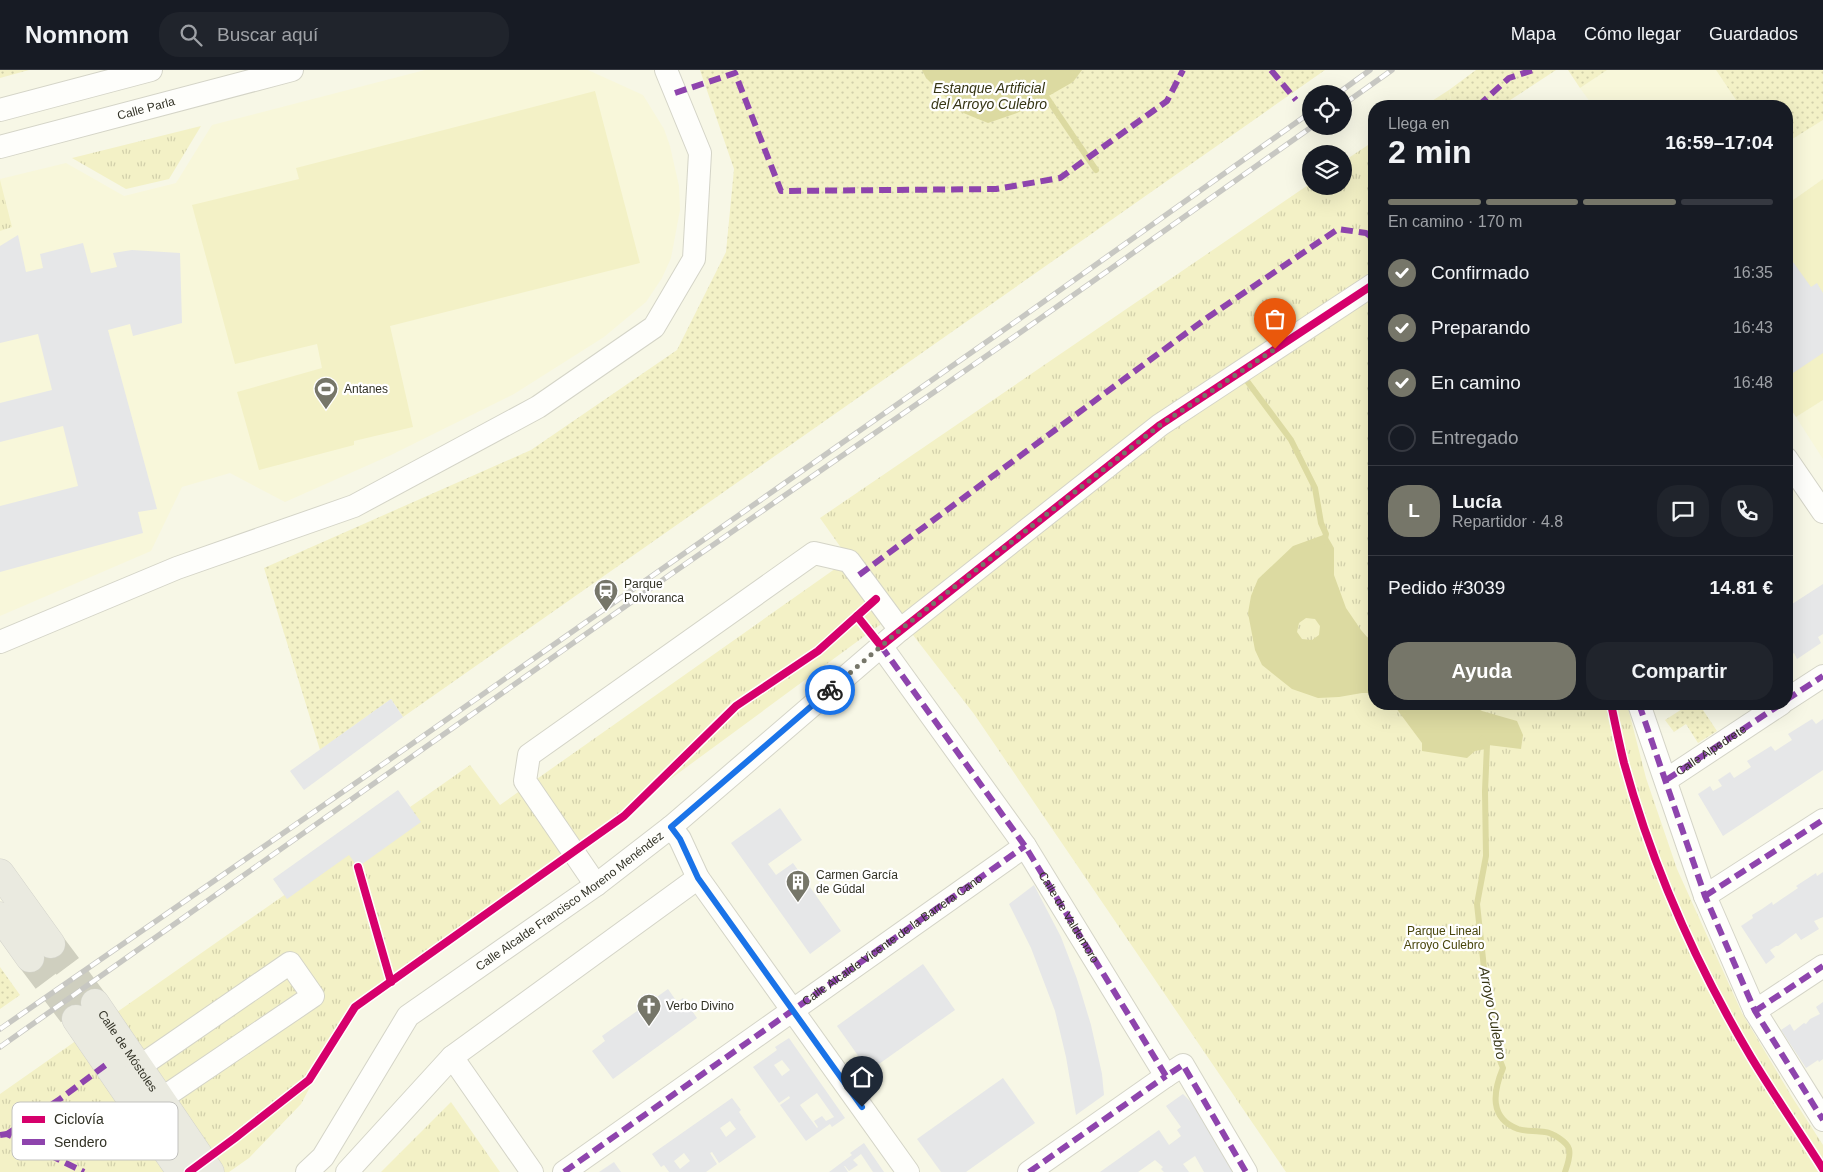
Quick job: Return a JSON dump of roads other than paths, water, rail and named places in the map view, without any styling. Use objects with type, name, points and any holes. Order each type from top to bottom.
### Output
[{"type":"main road","points":[[0,873],[41,951],[0,916]]},
{"type":"main road","name":"Calle de Móstoles","points":[[139,1102],[85,1011],[138,1066],[163,1102]]},
{"type":"main road","name":"Calle de Móstoles","points":[[178,1124],[210,1172]]},
{"type":"main road","name":"Calle de Móstoles","points":[[174,1160],[181,1172]]},
{"type":"street","points":[[0,110],[151,70]]},
{"type":"street","name":"Calle Parla","points":[[0,147],[292,70]]},
{"type":"street","points":[[0,642],[177,568],[354,506],[538,407],[654,327],[694,260],[700,153],[666,70]]},
{"type":"street","name":"Calle Alcalde Francisco Moreno Menéndez","points":[[306,1172],[323,1156],[408,1016],[596,885],[671,827],[900,630],[1160,425],[1368,288]]},
{"type":"street","points":[[1793,468],[1823,512]]},
{"type":"street","points":[[596,885],[525,782],[529,755],[814,553],[849,562],[900,630]]},
{"type":"street","name":"Calle de Valdemoro","points":[[881,646],[1025,846],[1166,1076]]},
{"type":"street","points":[[1793,695],[1823,676]]},
{"type":"street","points":[[1642,710],[1705,896],[1755,1011],[1823,1120]]},
{"type":"street","name":"Calle Alpedrete","points":[[1666,780],[1772,710]]},
{"type":"street","points":[[1705,896],[1823,820]]},
{"type":"street","points":[[671,827],[680,839],[698,878],[908,1172]]},
{"type":"street","name":"Calle Alcalde Vicente de la Barrera Cano","points":[[564,1172],[1025,846]]},
{"type":"street","points":[[347,1172],[452,1057],[698,878]]},
{"type":"street","points":[[138,1066],[290,963],[312,996],[161,1099]]},
{"type":"street","points":[[1755,1011],[1823,966]]},
{"type":"street","points":[[452,1057],[532,1172]]},
{"type":"street","points":[[1029,1172],[1183,1065],[1246,1172]]},
{"type":"water","name":"Estanque Artificial del Arroyo Culebro","points":[[922,70],[1082,70],[1073,82],[1045,98],[1017,113],[988,123],[961,112],[926,78]]},
{"type":"water","points":[[1326,534],[1334,548],[1334,575],[1346,608],[1368,638],[1368,693],[1318,698],[1292,689],[1262,665],[1255,650],[1248,613],[1251,596],[1258,579],[1293,546]],"holes":[[[1306,618],[1315,619],[1320,626],[1319,635],[1312,640],[1302,639],[1297,632],[1299,623]]]},
{"type":"water","points":[[1397,710],[1480,710],[1517,721],[1523,735],[1521,749],[1488,745],[1486,749],[1475,751],[1467,758],[1422,751],[1422,743]]},
{"type":"waterway","name":"Arroyo Culebro","points":[[1043,92],[1096,170]]},
{"type":"waterway","name":"Arroyo Culebro","points":[[1247,381],[1291,440],[1315,488],[1321,523],[1326,534],[1324,542]]},
{"type":"waterway","name":"Arroyo Culebro","points":[[1482,739],[1487,745],[1485,791],[1486,856],[1477,904],[1484,968],[1495,1023],[1499,1058],[1503,1068],[1497,1086],[1496,1103],[1502,1118],[1509,1124],[1521,1130],[1542,1131],[1552,1134],[1566,1144],[1570,1155],[1565,1172]]},
{"type":"tunnel","points":[[51,944],[95,1003]]},
{"type":"tunnel","points":[[30,958],[76,1019]]},
{"type":"railway","points":[[1349,85],[1370,70]]},
{"type":"railway","points":[[1352,98],[1392,70]]},
{"type":"railway","points":[[0,1029],[386,762],[1015,322],[1302,118]]},
{"type":"railway","points":[[0,1047],[674,572],[1021,332],[1302,134]]},
{"type":"place","name":"Antanes","points":[[326,410]]},
{"type":"place","name":"Parque Polvoranca","points":[[606,612]]},
{"type":"place","name":"Carmen García de Gúdal","points":[[798,903]]},
{"type":"place","name":"Verbo Divino","points":[[649,1027]]},
{"type":"park label","name":"Parque Lineal Arroyo Culebro","points":[[1444,938]]}]
